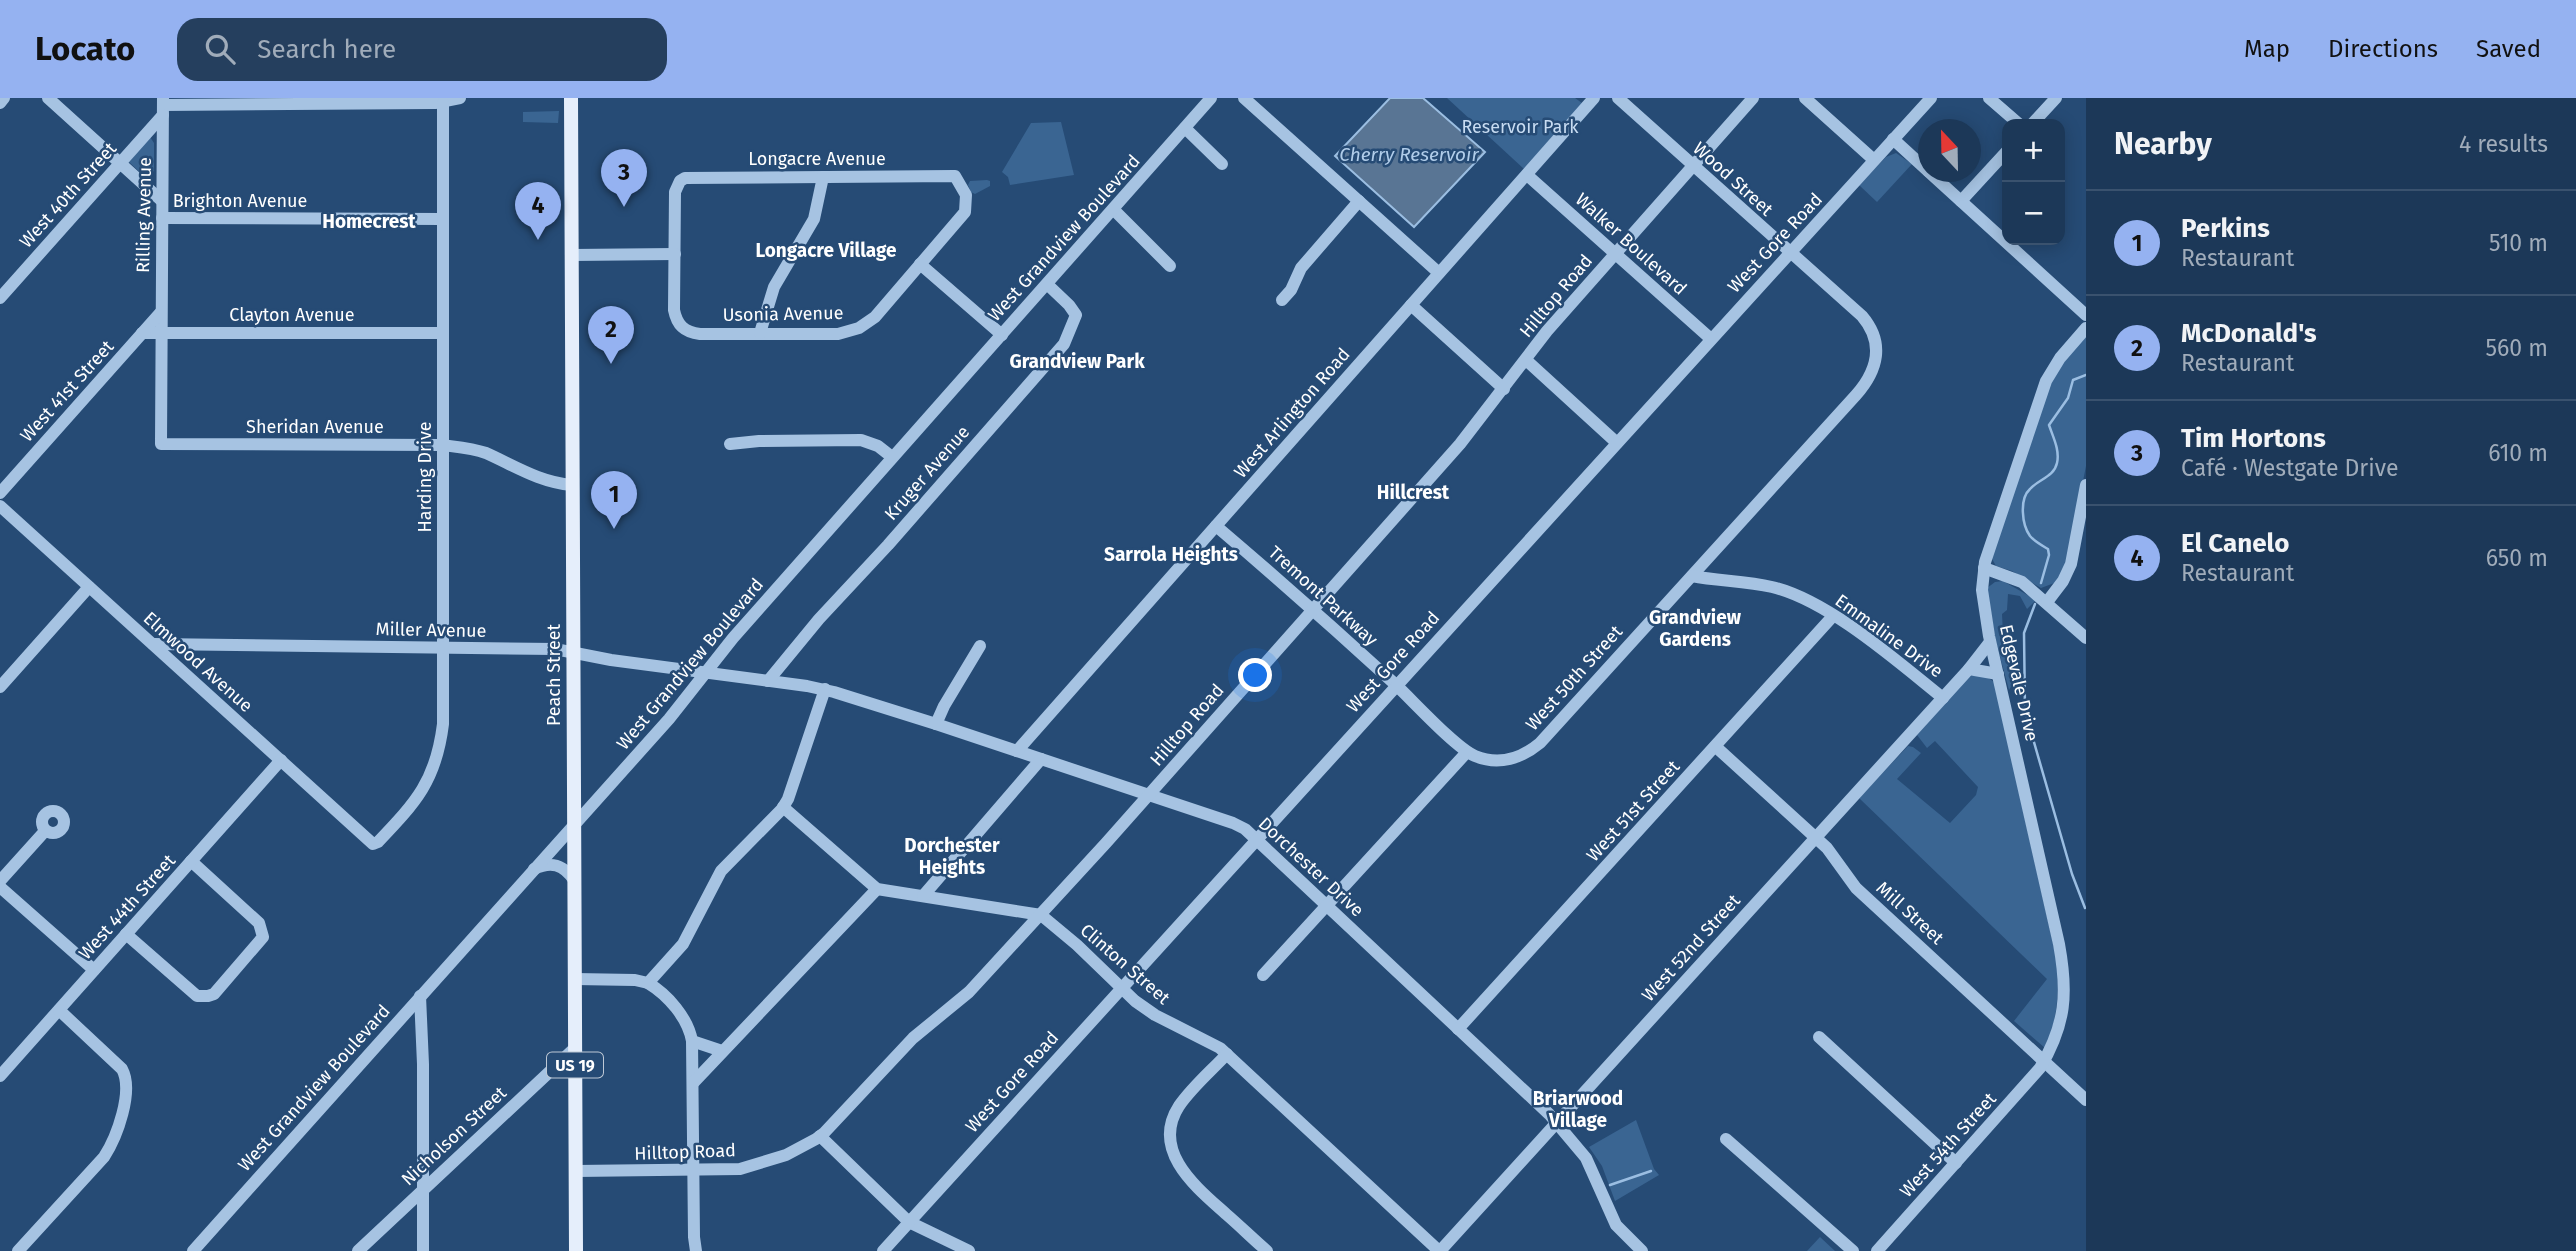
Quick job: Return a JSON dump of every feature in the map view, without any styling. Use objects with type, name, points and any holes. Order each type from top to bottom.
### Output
[{"type":"main road","name":"Peach Street","points":[[571,98],[576,1251]]},
{"type":"street","points":[[0,103],[4,98]]},
{"type":"street","points":[[48,98],[162,201]]},
{"type":"street","points":[[163,106],[443,103],[460,98]]},
{"type":"street","name":"West Grandview Boulevard","points":[[192,1251],[677,710],[733,638],[1211,98]]},
{"type":"street","points":[[1244,98],[1439,273]]},
{"type":"street","name":"West Arlington Road","points":[[1017,751],[1593,98]]},
{"type":"street","name":"Wood Street","points":[[1618,98],[1862,316],[1872,330],[1877,348]]},
{"type":"street","name":"Hilltop Road","points":[[576,1171],[752,1166],[786,1155],[821,1136],[913,1038],[969,992],[1149,795],[1453,451],[1548,331],[1753,98]]},
{"type":"street","points":[[1805,98],[1874,160]]},
{"type":"street","name":"West Gore Road","points":[[883,1251],[1931,98]]},
{"type":"street","points":[[1989,98],[2013,119]]},
{"type":"street","points":[[2037,119],[2056,98]]},
{"type":"street","name":"Harding Drive","points":[[373,844],[378,842],[422,793],[434,768],[443,724],[443,103]]},
{"type":"street","name":"West 40th Street","points":[[0,298],[120,163],[163,106]]},
{"type":"street","name":"Rilling Avenue","points":[[161,333],[163,106]]},
{"type":"street","points":[[1185,128],[1222,164]]},
{"type":"street","points":[[1893,139],[1918,161]]},
{"type":"street","points":[[1961,201],[2002,156]]},
{"type":"street","name":"Walker Boulevard","points":[[1527,175],[1711,339]]},
{"type":"street","name":"Longacre Avenue","points":[[675,254],[675,192],[680,181],[691,177],[956,176]]},
{"type":"street","name":"Usonia Avenue","points":[[675,254],[674,310],[681,327],[686,331],[700,334],[838,334],[859,328],[875,317],[967,207],[964,190],[956,176]]},
{"type":"street","points":[[760,333],[774,287],[814,219],[823,177]]},
{"type":"street","points":[[1941,182],[2086,315]]},
{"type":"street","points":[[1282,300],[1291,290],[1301,268],[1359,201]]},
{"type":"street","points":[[1114,210],[1170,265]]},
{"type":"street","name":"Brighton Avenue","points":[[162,218],[443,219]]},
{"type":"street","points":[[572,255],[675,254]]},
{"type":"street","points":[[920,264],[1002,335]]},
{"type":"street","name":"Kruger Avenue","points":[[768,681],[819,619],[888,545],[1064,344],[1076,315],[1048,285]]},
{"type":"street","points":[[1411,305],[1504,388]]},
{"type":"street","name":"West 41st Street","points":[[0,493],[161,312]]},
{"type":"street","name":"Edgevale Drive","points":[[2044,1061],[2056,1038],[2063,1015],[2063,965],[1982,597],[1984,568],[1996,523],[2046,381],[2060,358],[2086,328]]},
{"type":"street","name":"Clayton Avenue","points":[[142,333],[443,332]]},
{"type":"street","name":"Sheridan Avenue","points":[[161,333],[161,444],[442,445],[475,450],[545,481],[572,485]]},
{"type":"street","name":"West 50th Street","points":[[1467,752],[1484,759],[1497,760],[1520,757],[1530,751],[1866,384],[1875,365],[1877,348]]},
{"type":"street","points":[[1526,360],[1617,443]]},
{"type":"street","points":[[730,444],[759,441],[861,440],[878,446],[892,457]]},
{"type":"street","points":[[2047,601],[2070,569],[2083,521],[2086,485]]},
{"type":"street","name":"Elmwood Avenue","points":[[0,506],[373,844]]},
{"type":"street","name":"Tremont Parkway","points":[[1216,526],[1396,685],[1467,752]]},
{"type":"street","points":[[1984,568],[2022,582],[2047,601],[2086,638]]},
{"type":"street","name":"Emmaline Drive","points":[[1692,576],[1774,587],[1822,608],[1875,643],[1942,698]]},
{"type":"street","points":[[0,687],[89,587]]},
{"type":"street","name":"West 51st Street","points":[[1458,1029],[1833,616]]},
{"type":"street","name":"West 52nd Street","points":[[1440,1251],[1969,669],[1990,642]]},
{"type":"street","name":"Miller Avenue","points":[[153,643],[555,649],[706,672]]},
{"type":"street","points":[[936,724],[980,646]]},
{"type":"street","points":[[1969,669],[1998,674]]},
{"type":"street","name":"Dorchester Drive","points":[[706,672],[825,689],[1233,823],[1245,830],[1556,1122],[1586,1158],[1616,1225],[1642,1251]]},
{"type":"street","points":[[649,983],[683,944],[721,871],[788,799],[825,689]]},
{"type":"street","name":"Mill Street","points":[[1716,747],[1835,858],[1856,888],[2086,1100]]},
{"type":"street","points":[[1263,975],[1467,752]]},
{"type":"street","name":"West 44th Street","points":[[0,1076],[281,760]]},
{"type":"street","points":[[923,896],[1041,760]]},
{"type":"street","points":[[694,1082],[877,889],[783,807]]},
{"type":"street","points":[[0,881],[45,831]]},
{"type":"street","points":[[126,934],[197,996],[214,994],[263,937],[259,923],[191,861]]},
{"type":"street","points":[[534,869],[547,864],[560,865],[574,880]]},
{"type":"street","points":[[0,887],[94,970]]},
{"type":"street","name":"Clinton Street","points":[[877,889],[1041,915],[1155,1015],[1209,1041],[1227,1054],[1440,1251]]},
{"type":"street","points":[[575,979],[635,980],[649,983],[666,997],[680,1014],[692,1041],[696,1251]]},
{"type":"street","points":[[420,996],[422,1251]]},
{"type":"street","points":[[18,1251],[104,1157],[114,1139],[127,1088],[122,1069],[59,1010]]},
{"type":"street","points":[[1819,1037],[1956,1163]]},
{"type":"street","points":[[692,1041],[722,1051]]},
{"type":"street","name":"Nicholson Street","points":[[358,1251],[575,1048]]},
{"type":"street","points":[[1227,1054],[1179,1107],[1171,1128],[1171,1144],[1175,1159],[1187,1177],[1267,1251]]},
{"type":"street","name":"West 54th Street","points":[[1877,1251],[2044,1061]]},
{"type":"street","points":[[821,1136],[909,1222],[969,1251]]},
{"type":"street","points":[[1726,1139],[1853,1251]]},
{"type":"green space","name":"Reservoir Park","points":[[1447,98],[1575,98],[1582,103],[1524,169]]},
{"type":"green space","points":[[559,111],[558,123],[523,122],[523,112]]},
{"type":"green space","points":[[1061,122],[1074,175],[1010,185],[1008,177],[1002,172],[1031,123]]},
{"type":"green space","points":[[150,137],[154,143],[154,171],[145,177],[129,162]]},
{"type":"green space","points":[[1896,153],[1912,164],[1877,202],[1859,185],[1886,157]]},
{"type":"green space","points":[[970,181],[990,181],[990,186],[975,194],[971,192],[968,185]]},
{"type":"green space","points":[[2086,335],[2086,466],[2068,557],[2057,582],[2041,588],[2012,571],[1996,566],[1991,557],[2049,380]]},
{"type":"green space","points":[[2003,581],[2036,600],[2027,609],[2020,596],[2008,594],[2007,610],[2002,614],[2003,634],[2014,681],[2009,690],[1995,638],[1987,588],[1995,582]]},
{"type":"green space","points":[[1978,674],[1994,682],[2057,961],[2057,1006],[2045,1048],[2014,1021],[2047,979],[1859,798],[1908,746],[1913,747],[1921,753],[1897,779],[1950,823],[1976,795],[1978,787],[1935,741],[1927,748],[1917,735],[1968,677]]},
{"type":"green space","points":[[1636,1120],[1654,1169],[1659,1175],[1615,1201],[1602,1166],[1589,1147]]},
{"type":"green space","points":[[1820,1237],[1835,1251],[1807,1251]]},
{"type":"water","name":"Cherry Reservoir","points":[[1390,98],[1423,98],[1485,152],[1414,227],[1335,156]]},
{"type":"waterway","points":[[2041,583],[2049,555],[2048,549],[2034,540],[2027,531],[2023,512],[2024,499],[2030,489],[2050,475],[2055,468],[2058,453],[2049,425],[2068,398],[2073,380],[2086,375]]},
{"type":"waterway","points":[[2035,604],[2024,633],[2025,711],[2072,874],[2085,908]]},
{"type":"waterway","points":[[1610,1185],[1651,1171]]},
{"type":"place","name":"Tim Hortons","points":[[624,207]]},
{"type":"place","name":"El Canelo","points":[[538,240]]},
{"type":"place","name":"McDonald's","points":[[611,364]]},
{"type":"place","name":"Perkins","points":[[614,529]]},
{"type":"district","name":"Homecrest","points":[[369,221]]},
{"type":"district","name":"Longacre Village","points":[[826,250]]},
{"type":"district","name":"Grandview Park","points":[[1077,361]]},
{"type":"district","name":"Hillcrest","points":[[1413,492]]},
{"type":"district","name":"Sarrola Heights","points":[[1171,554]]},
{"type":"district","name":"Grandview Gardens","points":[[1695,628]]},
{"type":"district","name":"Dorchester Heights","points":[[952,856]]},
{"type":"district","name":"Briarwood Village","points":[[1578,1109]]}]
